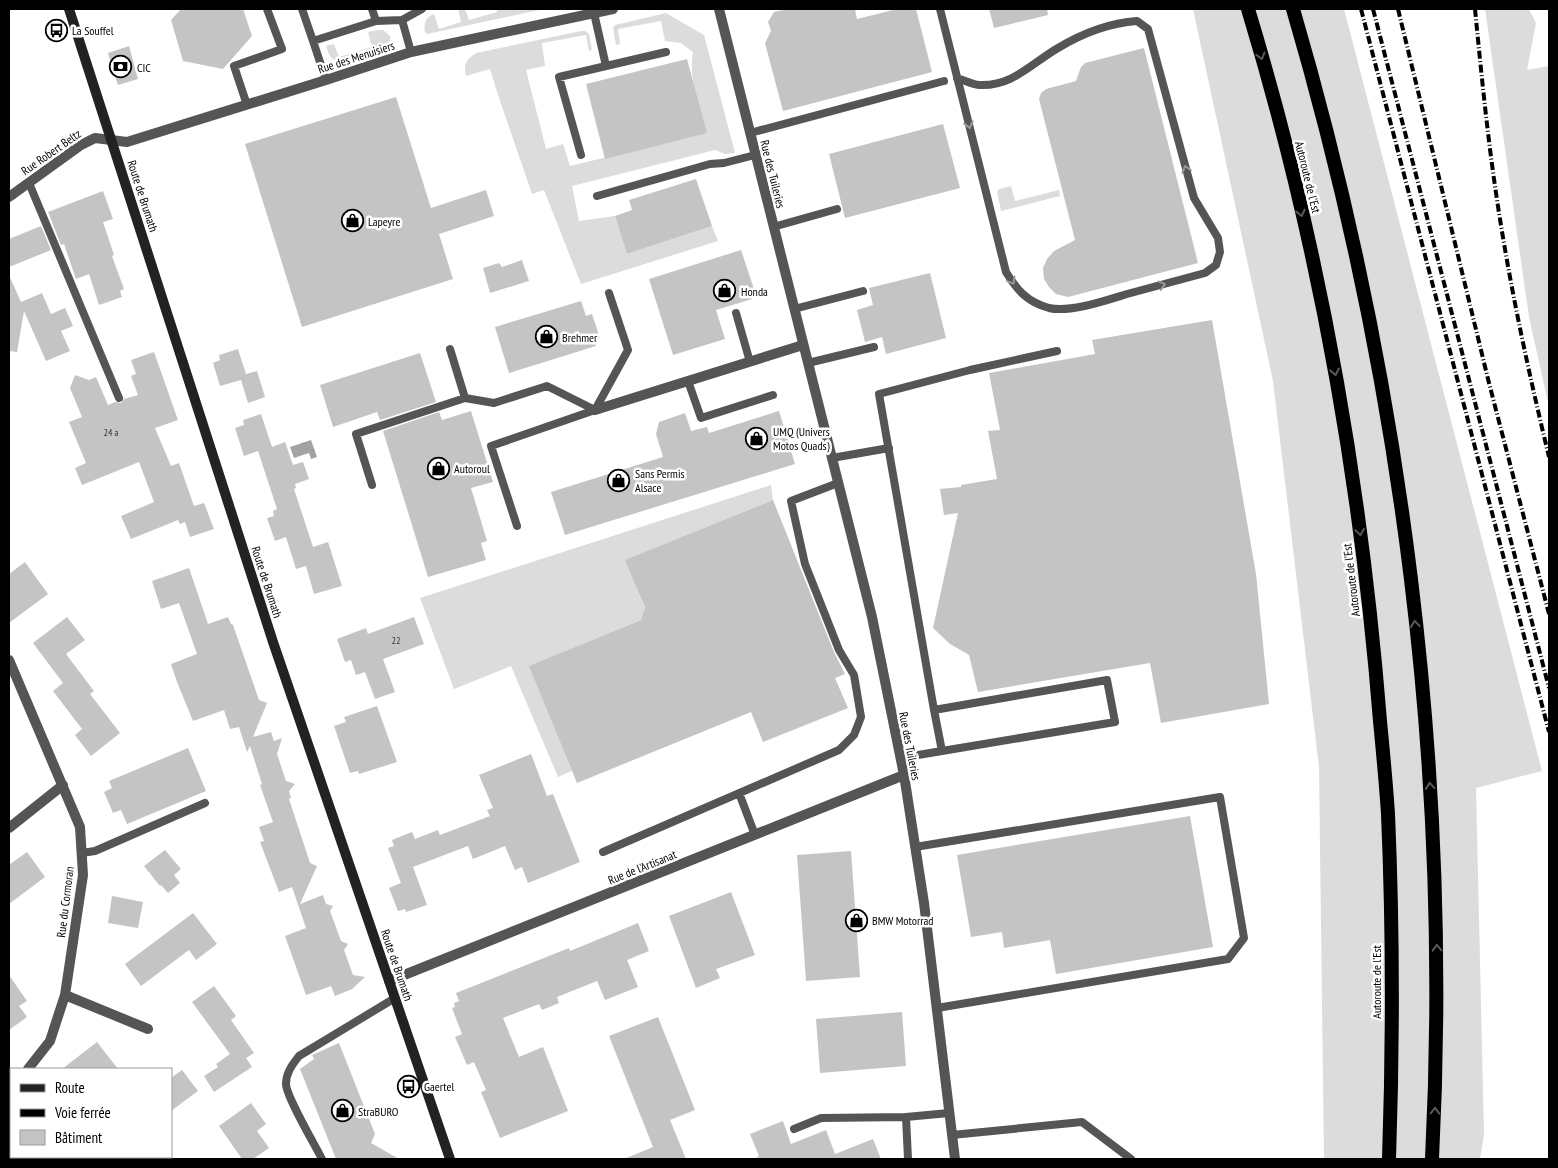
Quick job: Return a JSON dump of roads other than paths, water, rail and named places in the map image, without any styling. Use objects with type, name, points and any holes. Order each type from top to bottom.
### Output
[{"type":"highway","name":"Autoroute de l’Est","points":[[1248,9],[1294,182],[1322,303],[1347,434],[1364,562],[1377,674],[1388,813],[1392,956],[1389,1159]]},
{"type":"highway","points":[[1293,9],[1338,174],[1366,301],[1389,426],[1407,551],[1421,671],[1432,814],[1437,958],[1432,1159]]},
{"type":"main road","name":"Route de Brumath","points":[[69,9],[274,642],[450,1159]]},
{"type":"street","name":"Rue des Menuisiers","points":[[111,140],[127,142],[411,52],[569,13],[594,13],[612,9]]},
{"type":"street","name":"Rue des Tuileries","points":[[719,9],[872,618],[904,775],[924,903],[955,1159]]},
{"type":"street","name":"Rue Robert Beltz","points":[[9,197],[82,145],[95,138],[111,140]]},
{"type":"street","points":[[595,410],[803,345]]},
{"type":"street","name":"Rue du Cormoran","points":[[9,660],[80,827],[82,852],[83,876],[65,995],[50,1041],[29,1068]]},
{"type":"street","name":"Rue de l'Artisanat","points":[[389,982],[904,775]]},
{"type":"street","points":[[9,828],[63,785]]},
{"type":"street","points":[[65,995],[148,1028]]},
{"type":"lane","points":[[247,105],[234,66],[282,49],[267,9]]},
{"type":"lane","points":[[302,9],[326,80]]},
{"type":"lane","points":[[372,9],[376,21]]},
{"type":"lane","points":[[313,41],[376,21],[402,20],[422,9]]},
{"type":"lane","points":[[940,9],[957,78],[1006,272],[1017,290],[1031,300],[1050,308],[1088,305],[1205,273],[1216,265],[1220,252],[1218,238],[1194,198],[1148,29],[1137,20],[1120,22],[1093,30],[1058,48],[1022,74],[995,84],[978,85],[957,78]]},
{"type":"lane","points":[[594,13],[606,66]]},
{"type":"lane","points":[[402,20],[411,52]]},
{"type":"lane","points":[[581,155],[559,77],[666,52]]},
{"type":"lane","points":[[750,133],[944,81]]},
{"type":"lane","points":[[597,196],[710,164],[724,163],[755,154]]},
{"type":"lane","points":[[29,183],[119,398]]},
{"type":"lane","points":[[774,226],[837,209]]},
{"type":"lane","points":[[794,309],[863,291]]},
{"type":"lane","points":[[517,526],[491,446],[595,410],[628,350],[608,293]]},
{"type":"lane","points":[[736,313],[750,362]]},
{"type":"lane","points":[[808,363],[874,347]]},
{"type":"lane","points":[[450,349],[465,398]]},
{"type":"lane","points":[[942,751],[879,394],[970,370],[1057,351]]},
{"type":"lane","points":[[688,381],[701,418],[773,395]]},
{"type":"lane","points":[[372,485],[356,434],[465,398],[494,403],[547,386],[595,410]]},
{"type":"lane","points":[[832,458],[889,448]]},
{"type":"lane","points":[[602,852],[839,750],[854,735],[861,717],[854,675],[839,650],[805,564],[791,501],[838,483]]},
{"type":"lane","points":[[900,758],[1115,722],[1107,680],[934,710]]},
{"type":"lane","points":[[739,793],[756,835]]},
{"type":"lane","points":[[915,847],[1220,797],[1244,938],[1228,959],[937,1008]]},
{"type":"lane","points":[[82,852],[95,851],[205,803]]},
{"type":"lane","points":[[322,1159],[293,1103],[286,1085],[289,1070],[299,1056],[395,998]]},
{"type":"lane","points":[[794,1129],[821,1118],[906,1117],[950,1112]]},
{"type":"lane","points":[[906,1117],[908,1159]]},
{"type":"lane","points":[[952,1135],[1082,1122],[1131,1159]]},
{"type":"water","points":[[311,440],[317,457],[311,459],[309,453],[294,458],[290,447]]},
{"type":"railway","points":[[1361,9],[1549,732]]},
{"type":"railway","points":[[1373,9],[1549,688]]},
{"type":"railway","points":[[1398,9],[1489,383],[1549,614]]},
{"type":"railway","points":[[1475,9],[1487,124],[1501,226],[1520,326],[1549,457]]},
{"type":"place","name":"La Souffel","points":[[56,30]]},
{"type":"place","name":"CIC","points":[[121,67]]},
{"type":"place","name":"Lapeyre","points":[[352,221]]},
{"type":"place","name":"Honda","points":[[725,291]]},
{"type":"place","name":"Brehmer","points":[[546,337]]},
{"type":"place","name":"UMQ (Univers Motos Quads)","points":[[757,438]]},
{"type":"place","name":"Autoroul","points":[[438,468]]},
{"type":"place","name":"Sans Permis Alsace","points":[[619,480]]},
{"type":"place","name":"BMW Motorrad","points":[[856,920]]},
{"type":"place","name":"Gaertel","points":[[408,1086]]},
{"type":"place","name":"StraBURO","points":[[342,1111]]}]
